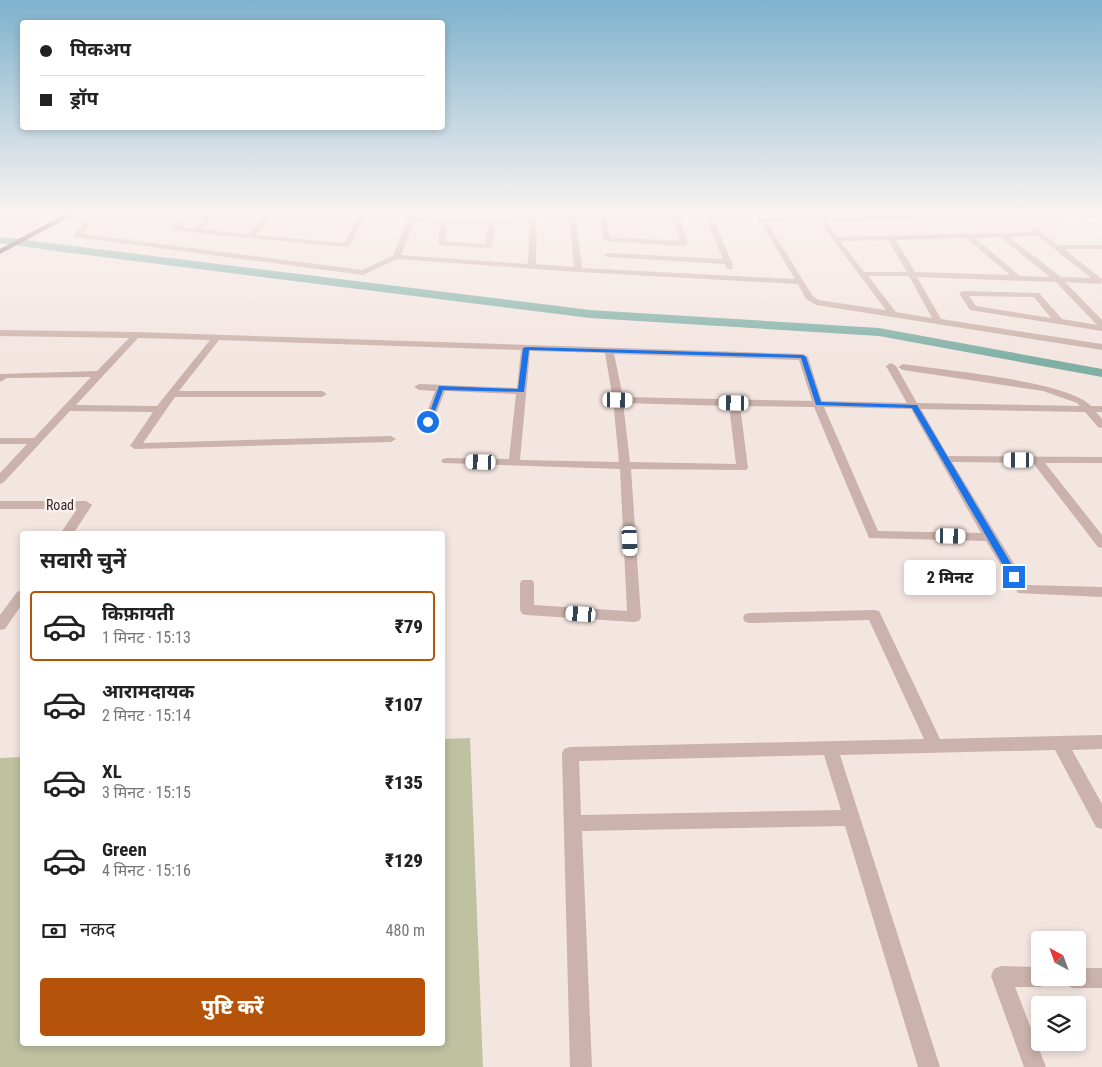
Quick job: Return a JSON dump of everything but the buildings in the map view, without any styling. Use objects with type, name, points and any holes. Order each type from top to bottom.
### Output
[{"type":"street","points":[[279,262],[363,273],[386,262]]},
{"type":"street","points":[[461,262],[801,282]]},
{"type":"street","points":[[532,262],[532,267]]},
{"type":"street","points":[[577,262],[578,270]]},
{"type":"street","points":[[608,262],[609,272]]},
{"type":"street","points":[[724,262],[728,262],[735,278]]},
{"type":"street","points":[[788,262],[809,297],[816,302],[1102,347]]},
{"type":"street","points":[[853,262],[892,313]]},
{"type":"street","points":[[905,262],[938,320]]},
{"type":"street","points":[[999,262],[1018,278]]},
{"type":"street","points":[[1035,262],[1058,280],[1102,326]]},
{"type":"street","points":[[1076,262],[1101,282]]},
{"type":"street","points":[[862,274],[912,274],[1101,282]]},
{"type":"street","points":[[984,328],[963,293],[1036,295],[1059,321]]},
{"type":"street","points":[[973,308],[1102,326]]},
{"type":"street","points":[[0,333],[136,335],[803,357],[818,404],[874,535],[990,537]]},
{"type":"street","points":[[0,480],[136,335]]},
{"type":"street","points":[[216,338],[160,409],[135,446],[392,439]]},
{"type":"street","points":[[514,463],[526,348]]},
{"type":"street","points":[[527,583],[527,610],[634,617],[625,465],[618,400],[608,351]]},
{"type":"street","points":[[1102,425],[1081,401],[1045,388],[897,366],[914,406],[1023,590],[1102,592]]},
{"type":"street","points":[[0,379],[4,376],[100,374]]},
{"type":"street","points":[[419,387],[522,391]]},
{"type":"street","points":[[428,422],[441,388]]},
{"type":"street","points":[[172,394],[322,394]]},
{"type":"street","points":[[618,400],[1102,409]]},
{"type":"street","points":[[448,461],[742,468],[734,403]]},
{"type":"street","points":[[67,408],[160,409]]},
{"type":"street","points":[[0,441],[36,441]]},
{"type":"street","points":[[945,460],[1102,460]]},
{"type":"street","points":[[1037,460],[1102,544]]},
{"type":"street","name":"Road","points":[[0,505],[86,505],[68,531]]},
{"type":"street","points":[[0,625],[20,598]]},
{"type":"street","points":[[750,618],[874,615],[935,746]]},
{"type":"street","points":[[580,1067],[570,754],[1102,742]]},
{"type":"street","points":[[1060,743],[1102,821]]},
{"type":"street","points":[[830,748],[929,1067]]},
{"type":"street","points":[[572,823],[852,818]]},
{"type":"street","points":[[1031,977],[1001,976],[1035,1067]]},
{"type":"street","points":[[1086,978],[1102,978]]},
{"type":"green space","points":[[470,738],[483,1067],[0,1067],[0,758],[20,757],[20,1046],[445,1046],[445,739]]},
{"type":"waterway","points":[[167,262],[590,314],[879,332],[1102,373]]},
{"type":"route","points":[[428,422],[441,388],[522,391],[526,348],[803,357],[818,404],[914,406],[1014,577]]}]
